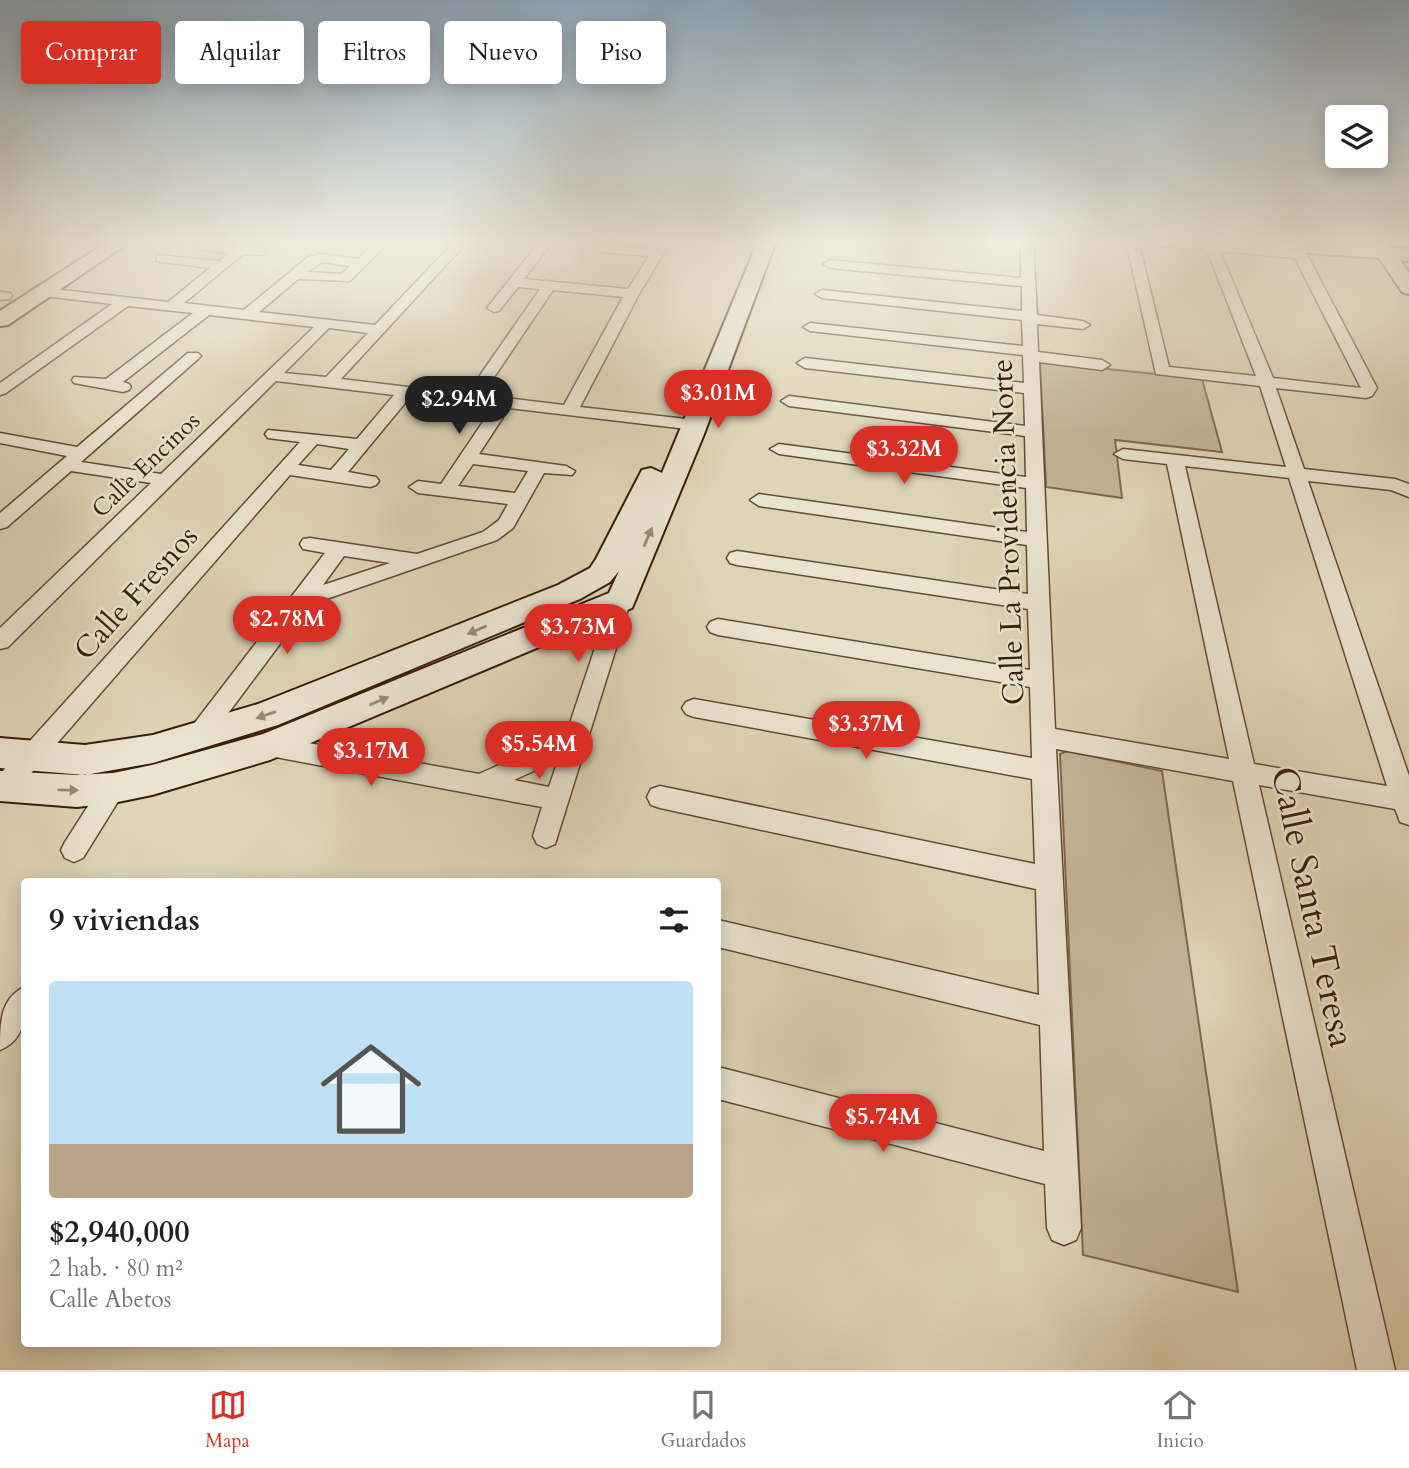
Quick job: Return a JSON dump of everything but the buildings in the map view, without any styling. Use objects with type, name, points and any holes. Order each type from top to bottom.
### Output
[{"type":"street","points":[[0,320],[24,305]]},
{"type":"street","points":[[0,390],[119,305]]},
{"type":"street","points":[[162,305],[381,330]]},
{"type":"street","points":[[247,315],[259,305]]},
{"type":"street","points":[[330,382],[404,305]]},
{"type":"street","points":[[471,399],[513,305]]},
{"type":"street","points":[[475,306],[513,310],[520,305]]},
{"type":"street","points":[[570,411],[626,305]]},
{"type":"street","points":[[546,835],[621,600],[727,305]]},
{"type":"street","points":[[15,755],[86,760],[120,756],[198,736],[279,710],[586,585],[600,575],[609,563],[685,424],[738,305]]},
{"type":"street","points":[[916,305],[1083,325]]},
{"type":"street","name":"Calle La Providencia Norte","points":[[1029,305],[1043,737]]},
{"type":"street","points":[[1147,305],[1162,372],[1366,393],[1369,388],[1326,305]]},
{"type":"street","points":[[1064,1228],[1043,737],[1407,805],[1240,305]]},
{"type":"street","points":[[108,385],[206,310]]},
{"type":"street","name":"Calle Encinos","points":[[0,641],[326,323]]},
{"type":"street","points":[[810,327],[1102,365]]},
{"type":"street","points":[[155,350],[212,358]]},
{"type":"street","points":[[0,523],[193,356]]},
{"type":"street","points":[[806,363],[1032,389]]},
{"type":"street","points":[[272,376],[685,424]]},
{"type":"street","points":[[80,380],[151,391]]},
{"type":"street","points":[[336,476],[406,391]]},
{"type":"street","points":[[789,401],[1033,432]]},
{"type":"street","points":[[446,491],[504,403]]},
{"type":"street","points":[[274,433],[363,445]]},
{"type":"street","points":[[0,438],[165,481]]},
{"type":"street","name":"Calle Fresnos","points":[[2,786],[15,755],[312,439]]},
{"type":"street","points":[[779,449],[1035,484]]},
{"type":"street","points":[[1123,454],[1395,485],[1409,491]]},
{"type":"street","points":[[468,458],[566,471]]},
{"type":"street","name":"Calle Santa Teresa","points":[[1175,460],[1376,1370]]},
{"type":"street","points":[[302,600],[490,536],[506,524],[539,467]]},
{"type":"street","points":[[285,469],[370,481]]},
{"type":"street","points":[[418,487],[521,500]]},
{"type":"street","points":[[759,500],[1037,540]]},
{"type":"street","points":[[310,544],[421,561]]},
{"type":"street","points":[[198,736],[302,600],[338,548]]},
{"type":"street","points":[[737,558],[1038,603]]},
{"type":"street","points":[[2,786],[77,791],[113,788],[152,780],[270,746],[621,600]]},
{"type":"street","points":[[718,627],[1041,680]]},
{"type":"street","points":[[694,708],[1046,771]]},
{"type":"street","points":[[480,785],[576,741]]},
{"type":"street","points":[[270,746],[557,799]]},
{"type":"street","points":[[74,850],[113,788]]},
{"type":"street","points":[[660,797],[1050,880]]},
{"type":"street","points":[[721,934],[1055,1014]]},
{"type":"street","points":[[0,1035],[21,1006]]},
{"type":"street","points":[[721,1084],[1062,1172]]},
{"type":"shaded area","points":[[1042,362],[1202,379],[1222,452],[1115,440],[1122,498],[1046,487]]},
{"type":"shaded area","points":[[1067,751],[1162,771],[1238,1292],[1083,1255],[1060,754]]}]
